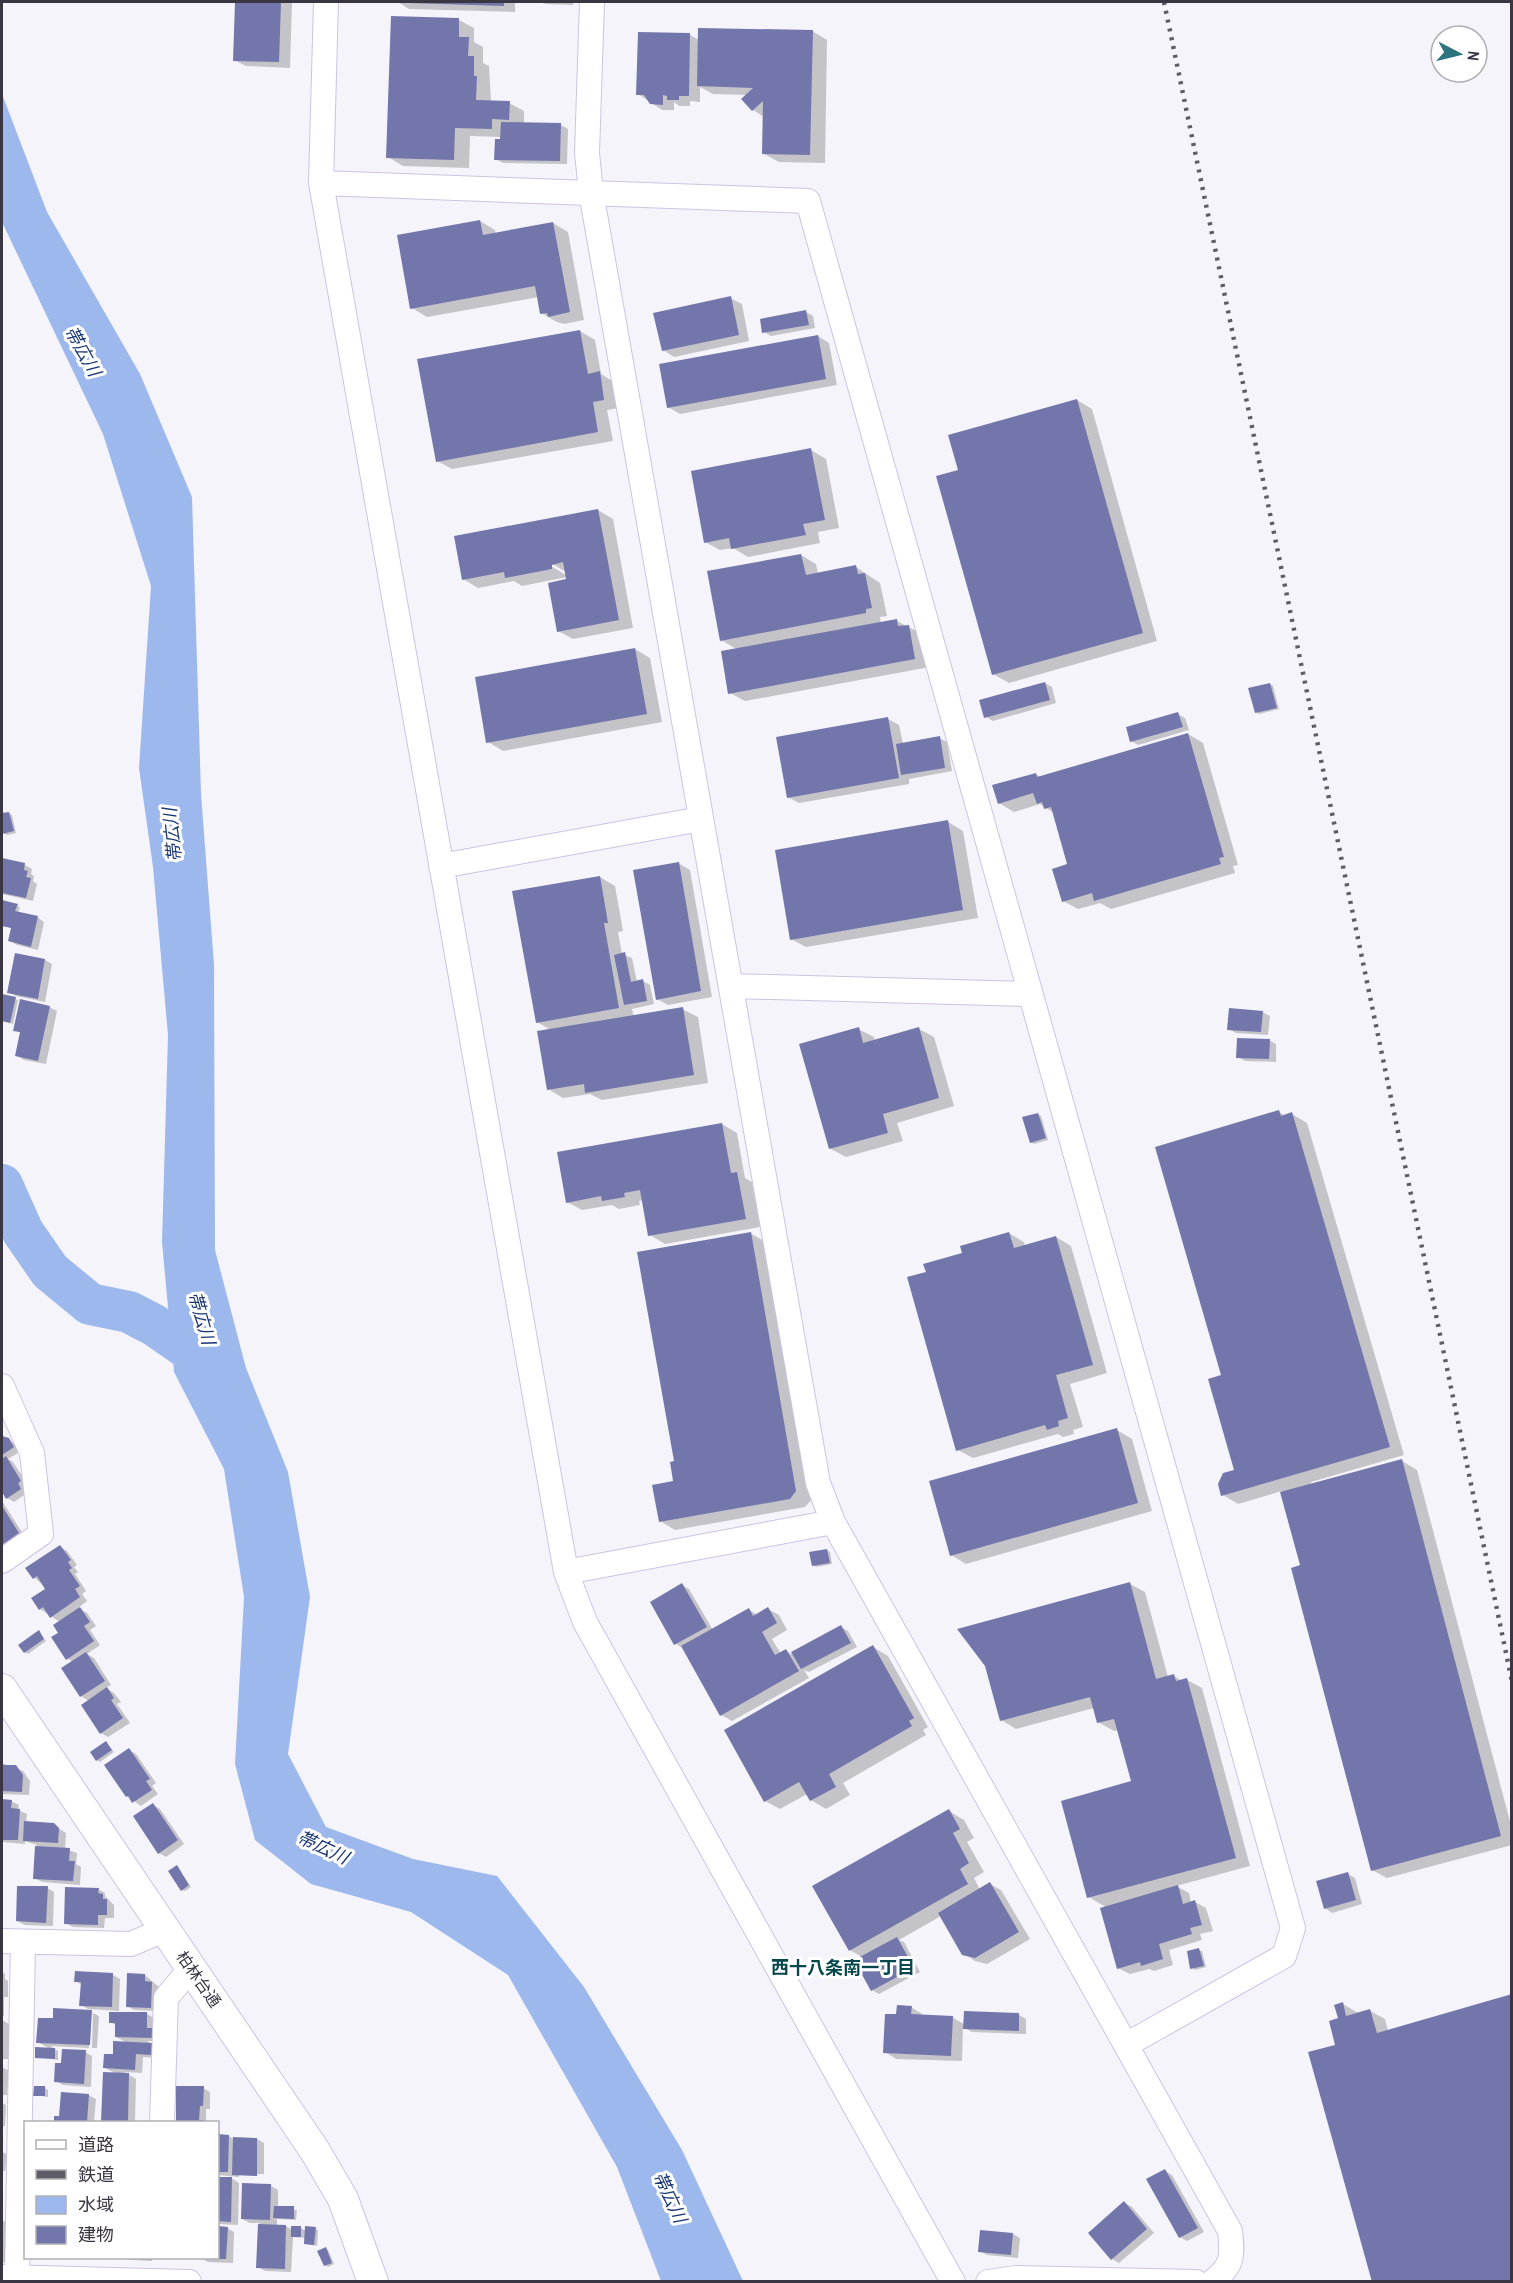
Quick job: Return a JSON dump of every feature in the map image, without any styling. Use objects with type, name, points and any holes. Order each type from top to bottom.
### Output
[{"type":"street","points":[[326,2],[321,183],[566,1572],[585,1622],[953,2282]]},
{"type":"street","points":[[592,2],[587,153],[591,192],[818,1483],[833,1522],[1230,2231],[1233,2255],[1224,2272],[1212,2282]]},
{"type":"street","points":[[321,183],[808,201],[1293,1928],[1284,1956],[1126,2045]]},
{"type":"street","points":[[441,866],[701,819]]},
{"type":"street","points":[[731,986],[1029,994]]},
{"type":"street","points":[[2,1386],[32,1453],[41,1534],[2,1561]]},
{"type":"street","points":[[566,1572],[833,1522]]},
{"type":"street","name":"柏林台通","points":[[2,1689],[315,2151],[343,2199],[373,2282]]},
{"type":"street","points":[[164,1930],[131,1944],[12,1941],[9,2278],[89,2281],[158,2269],[189,2282]]},
{"type":"street","points":[[162,2121],[166,1998],[192,1967]]},
{"type":"street","points":[[988,2282],[1016,2278],[1196,2282]]},
{"type":"water","name":"帯広川","points":[[2,94],[47,212],[140,374],[192,497],[201,794],[214,965],[215,1250],[246,1368],[288,1472],[310,1597],[288,1754],[326,1827],[413,1859],[497,1876],[584,1987],[682,2150],[743,2281],[661,2281],[617,2167],[508,1975],[411,1912],[311,1884],[255,1840],[235,1764],[244,1597],[224,1469],[174,1372],[162,1242],[168,1035],[153,867],[139,768],[151,586],[103,434],[2,222]]},
{"type":"building","points":[[235,2],[281,2],[279,62],[233,61]]},
{"type":"building","points":[[504,2],[504,6],[409,3]]},
{"type":"building","points":[[391,16],[459,18],[459,37],[469,37],[468,56],[474,56],[474,76],[477,76],[476,100],[510,101],[509,120],[492,119],[492,129],[455,128],[454,160],[386,158]]},
{"type":"building","points":[[698,28],[813,30],[810,155],[762,154],[763,101],[752,111],[741,99],[753,88],[697,86]]},
{"type":"building","points":[[638,32],[690,33],[689,96],[679,96],[679,100],[667,100],[667,96],[663,95],[663,105],[650,104],[644,95],[636,95]]},
{"type":"building","points":[[501,122],[561,123],[560,161],[494,160],[495,139],[500,139]]},
{"type":"building","points":[[480,220],[483,235],[553,222],[570,312],[548,317],[547,313],[540,314],[535,286],[410,309],[397,235]]},
{"type":"building","points":[[731,296],[739,335],[662,351],[653,313]]},
{"type":"building","points":[[806,310],[809,325],[762,333],[760,319]]},
{"type":"building","points":[[580,330],[588,374],[600,371],[604,400],[593,402],[598,432],[436,462],[417,359]]},
{"type":"building","points":[[818,335],[826,379],[667,408],[659,364]]},
{"type":"building","points":[[1077,399],[1143,633],[992,675],[936,476],[958,470],[948,435]]},
{"type":"building","points":[[811,448],[825,520],[803,524],[806,535],[731,549],[729,538],[704,543],[691,471]]},
{"type":"building","points":[[598,509],[619,620],[557,632],[548,583],[566,579],[563,562],[552,565],[552,569],[505,578],[504,572],[462,580],[454,536]]},
{"type":"building","points":[[801,554],[806,575],[856,565],[858,574],[865,573],[872,608],[866,609],[866,613],[720,641],[707,571]]},
{"type":"building","points":[[897,619],[898,626],[909,625],[915,659],[728,694],[721,651]]},
{"type":"building","points":[[635,648],[647,714],[486,743],[475,677]]},
{"type":"building","points":[[1045,682],[1050,700],[984,718],[979,700]]},
{"type":"building","points":[[1270,683],[1277,708],[1255,713],[1248,688]]},
{"type":"building","points":[[1178,712],[1183,727],[1130,742],[1126,727]]},
{"type":"building","points":[[888,717],[899,778],[787,798],[776,737]]},
{"type":"building","points":[[1188,733],[1224,857],[1219,858],[1221,864],[1094,901],[1092,893],[1062,902],[1052,869],[1067,864],[1051,807],[1044,809],[1042,802],[1037,804],[1033,793],[998,804],[992,785],[1036,773],[1037,777]]},
{"type":"building","points":[[940,736],[945,768],[901,775],[896,744]]},
{"type":"building","points":[[9,812],[14,831],[2,834],[2,813]]},
{"type":"building","points":[[948,820],[963,910],[790,940],[775,850]]},
{"type":"building","points":[[2,858],[25,863],[24,870],[28,871],[26,877],[31,878],[26,898],[2,893]]},
{"type":"building","points":[[679,862],[701,991],[656,1000],[633,870]]},
{"type":"building","points":[[600,876],[608,923],[604,923],[619,1008],[536,1023],[512,891]]},
{"type":"building","points":[[2,900],[18,904],[15,911],[38,916],[31,947],[8,941],[11,928],[2,926]]},
{"type":"building","points":[[625,952],[631,982],[643,979],[647,1001],[624,1005],[614,955]]},
{"type":"building","points":[[15,953],[45,959],[38,999],[7,993]]},
{"type":"building","points":[[2,994],[16,997],[10,1023],[2,1021]]},
{"type":"building","points":[[20,999],[50,1006],[38,1061],[15,1056],[20,1032],[13,1031]]},
{"type":"building","points":[[683,1007],[694,1075],[585,1093],[584,1084],[547,1090],[537,1031]]},
{"type":"building","points":[[1229,1008],[1263,1011],[1261,1032],[1227,1030]]},
{"type":"building","points":[[859,1027],[863,1043],[919,1027],[939,1098],[883,1114],[888,1133],[829,1149],[799,1044]]},
{"type":"building","points":[[1237,1038],[1270,1039],[1269,1059],[1236,1058]]},
{"type":"building","points":[[1279,1110],[1281,1116],[1292,1112],[1390,1447],[1221,1496],[1218,1484],[1223,1473],[1234,1470],[1208,1379],[1221,1375],[1155,1147]]},
{"type":"building","points":[[1038,1113],[1046,1138],[1030,1143],[1022,1117]]},
{"type":"building","points":[[722,1123],[731,1173],[737,1172],[746,1219],[648,1236],[640,1190],[624,1193],[625,1197],[602,1201],[601,1196],[566,1203],[557,1152]]},
{"type":"building","points":[[751,1232],[796,1491],[790,1499],[659,1522],[652,1485],[673,1481],[670,1462],[674,1461],[637,1252]]},
{"type":"building","points":[[1009,1232],[1014,1248],[1056,1236],[1093,1365],[1056,1375],[1068,1418],[1058,1421],[1059,1426],[1047,1430],[1045,1425],[956,1451],[907,1277],[926,1272],[923,1264],[962,1253],[960,1246]]},
{"type":"building","points":[[1117,1428],[1138,1503],[950,1556],[929,1481]]},
{"type":"building","points":[[2,1436],[9,1438],[14,1447],[2,1455]]},
{"type":"building","points":[[6,1456],[21,1481],[18,1483],[21,1489],[6,1499],[2,1492],[2,1459]]},
{"type":"building","points":[[1402,1459],[1501,1836],[1371,1871],[1291,1568],[1300,1565],[1280,1492]]},
{"type":"building","points":[[2,1506],[19,1533],[2,1545]]},
{"type":"building","points":[[60,1545],[71,1560],[68,1562],[72,1568],[69,1570],[80,1586],[75,1589],[80,1597],[50,1618],[43,1607],[39,1610],[31,1598],[45,1589],[37,1576],[33,1579],[25,1568]]},
{"type":"building","points":[[827,1549],[830,1563],[812,1566],[809,1552]]},
{"type":"building","points":[[1130,1582],[1156,1679],[1174,1674],[1176,1681],[1187,1678],[1236,1858],[1087,1898],[1061,1801],[1131,1781],[1114,1719],[1097,1723],[1090,1697],[1000,1721],[985,1666],[957,1629]]},
{"type":"building","points":[[682,1583],[707,1627],[674,1645],[650,1602]]},
{"type":"building","points":[[80,1607],[90,1622],[84,1626],[94,1641],[66,1660],[51,1637],[58,1633],[53,1625]]},
{"type":"building","points":[[768,1607],[777,1623],[762,1632],[775,1655],[786,1649],[799,1671],[720,1716],[681,1646],[749,1608],[753,1616]]},
{"type":"building","points":[[841,1625],[851,1643],[801,1669],[791,1652]]},
{"type":"building","points":[[39,1630],[44,1639],[24,1653],[18,1645]]},
{"type":"building","points":[[873,1645],[914,1718],[909,1721],[912,1726],[829,1774],[836,1787],[810,1801],[799,1782],[764,1802],[724,1730]]},
{"type":"building","points":[[86,1652],[105,1681],[80,1697],[61,1668]]},
{"type":"building","points":[[107,1687],[114,1698],[111,1700],[123,1718],[100,1734],[81,1705]]},
{"type":"building","points":[[106,1741],[112,1750],[96,1761],[90,1752]]},
{"type":"building","points":[[129,1748],[150,1779],[146,1781],[152,1790],[132,1803],[104,1765]]},
{"type":"building","points":[[2,1765],[16,1765],[23,1775],[22,1792],[2,1791]]},
{"type":"building","points":[[2,1799],[12,1800],[11,1808],[20,1809],[18,1840],[2,1840]]},
{"type":"building","points":[[153,1803],[178,1840],[158,1854],[133,1816]]},
{"type":"building","points":[[949,1809],[960,1829],[953,1833],[969,1863],[960,1869],[968,1884],[849,1951],[812,1886]]},
{"type":"building","points":[[24,1821],[54,1823],[59,1828],[58,1843],[23,1841]]},
{"type":"building","points":[[35,1846],[70,1848],[69,1861],[75,1861],[73,1881],[33,1879]]},
{"type":"building","points":[[177,1865],[189,1885],[181,1891],[168,1871]]},
{"type":"building","points":[[1348,1872],[1356,1900],[1324,1909],[1316,1881]]},
{"type":"building","points":[[990,1882],[1019,1932],[975,1958],[962,1955],[938,1913]]},
{"type":"building","points":[[1178,1885],[1183,1904],[1195,1900],[1202,1925],[1190,1928],[1192,1934],[1159,1944],[1163,1959],[1141,1966],[1140,1962],[1117,1969],[1100,1908]]},
{"type":"building","points":[[17,1886],[48,1886],[46,1923],[16,1921]]},
{"type":"building","points":[[65,1887],[99,1888],[98,1893],[103,1894],[103,1899],[107,1899],[107,1915],[98,1915],[98,1925],[64,1924]]},
{"type":"building","points":[[897,1937],[914,1968],[871,1991],[854,1960]]},
{"type":"building","points":[[1199,1948],[1204,1966],[1190,1969],[1187,1951]]},
{"type":"building","points":[[75,1971],[113,1973],[112,2007],[79,2006],[81,1982],[74,1982]]},
{"type":"building","points":[[127,1973],[145,1974],[145,1981],[152,1982],[151,2008],[126,2007]]},
{"type":"building","points":[[1512,1994],[1512,2282],[1372,2282],[1308,2052],[1335,2045],[1329,2021],[1338,2018],[1334,2005],[1343,2002],[1346,2016],[1370,2009],[1377,2033]]},
{"type":"building","points":[[897,2005],[912,2006],[911,2014],[953,2016],[951,2056],[883,2053],[885,2014],[896,2014]]},
{"type":"building","points":[[53,2008],[92,2010],[90,2045],[36,2043],[38,2018],[53,2018]]},
{"type":"building","points":[[964,2011],[1019,2013],[1019,2031],[963,2029]]},
{"type":"building","points":[[109,2012],[147,2012],[147,2028],[152,2028],[152,2038],[115,2037],[115,2023],[109,2023]]},
{"type":"building","points":[[113,2041],[152,2043],[152,2055],[136,2054],[135,2070],[103,2068],[104,2054],[113,2054]]},
{"type":"building","points":[[35,2047],[55,2048],[55,2059],[35,2058]]},
{"type":"building","points":[[62,2049],[86,2050],[84,2084],[54,2082],[55,2063],[61,2063]]},
{"type":"building","points":[[103,2072],[129,2073],[128,2121],[101,2121]]},
{"type":"building","points":[[34,2086],[45,2086],[45,2096],[33,2096]]},
{"type":"building","points":[[176,2086],[204,2086],[203,2106],[200,2106],[199,2120],[203,2121],[176,2121]]},
{"type":"building","points":[[61,2092],[89,2094],[87,2121],[54,2121],[54,2116],[59,2116]]},
{"type":"building","points":[[219,2134],[229,2135],[228,2172],[219,2172]]},
{"type":"building","points":[[233,2137],[257,2138],[257,2176],[232,2175]]},
{"type":"building","points":[[1165,2169],[1198,2228],[1179,2238],[1146,2179]]},
{"type":"building","points":[[219,2177],[232,2177],[231,2222],[219,2221]]},
{"type":"building","points":[[242,2183],[271,2184],[270,2220],[241,2219]]},
{"type":"building","points":[[1124,2201],[1147,2229],[1111,2260],[1088,2233]]},
{"type":"building","points":[[274,2206],[294,2206],[294,2219],[273,2218]]},
{"type":"building","points":[[258,2224],[286,2225],[285,2269],[256,2268]]},
{"type":"building","points":[[219,2226],[228,2227],[226,2259],[219,2259]]},
{"type":"building","points":[[291,2226],[301,2226],[301,2237],[291,2237]]},
{"type":"building","points":[[305,2226],[316,2227],[314,2245],[304,2244]]},
{"type":"building","points":[[980,2230],[1013,2233],[1011,2255],[978,2252]]},
{"type":"building","points":[[326,2247],[332,2263],[324,2266],[317,2251]]},
{"type":"waterway","name":"帯広川","points":[[2,1185],[23,1232],[50,1271],[90,1304],[129,1312],[154,1325],[193,1352],[210,1376]]},
{"type":"railway","points":[[1164,2],[1512,1682]]},
{"type":"district","name":"西十八条南一丁目","points":[[843,1967]]}]
